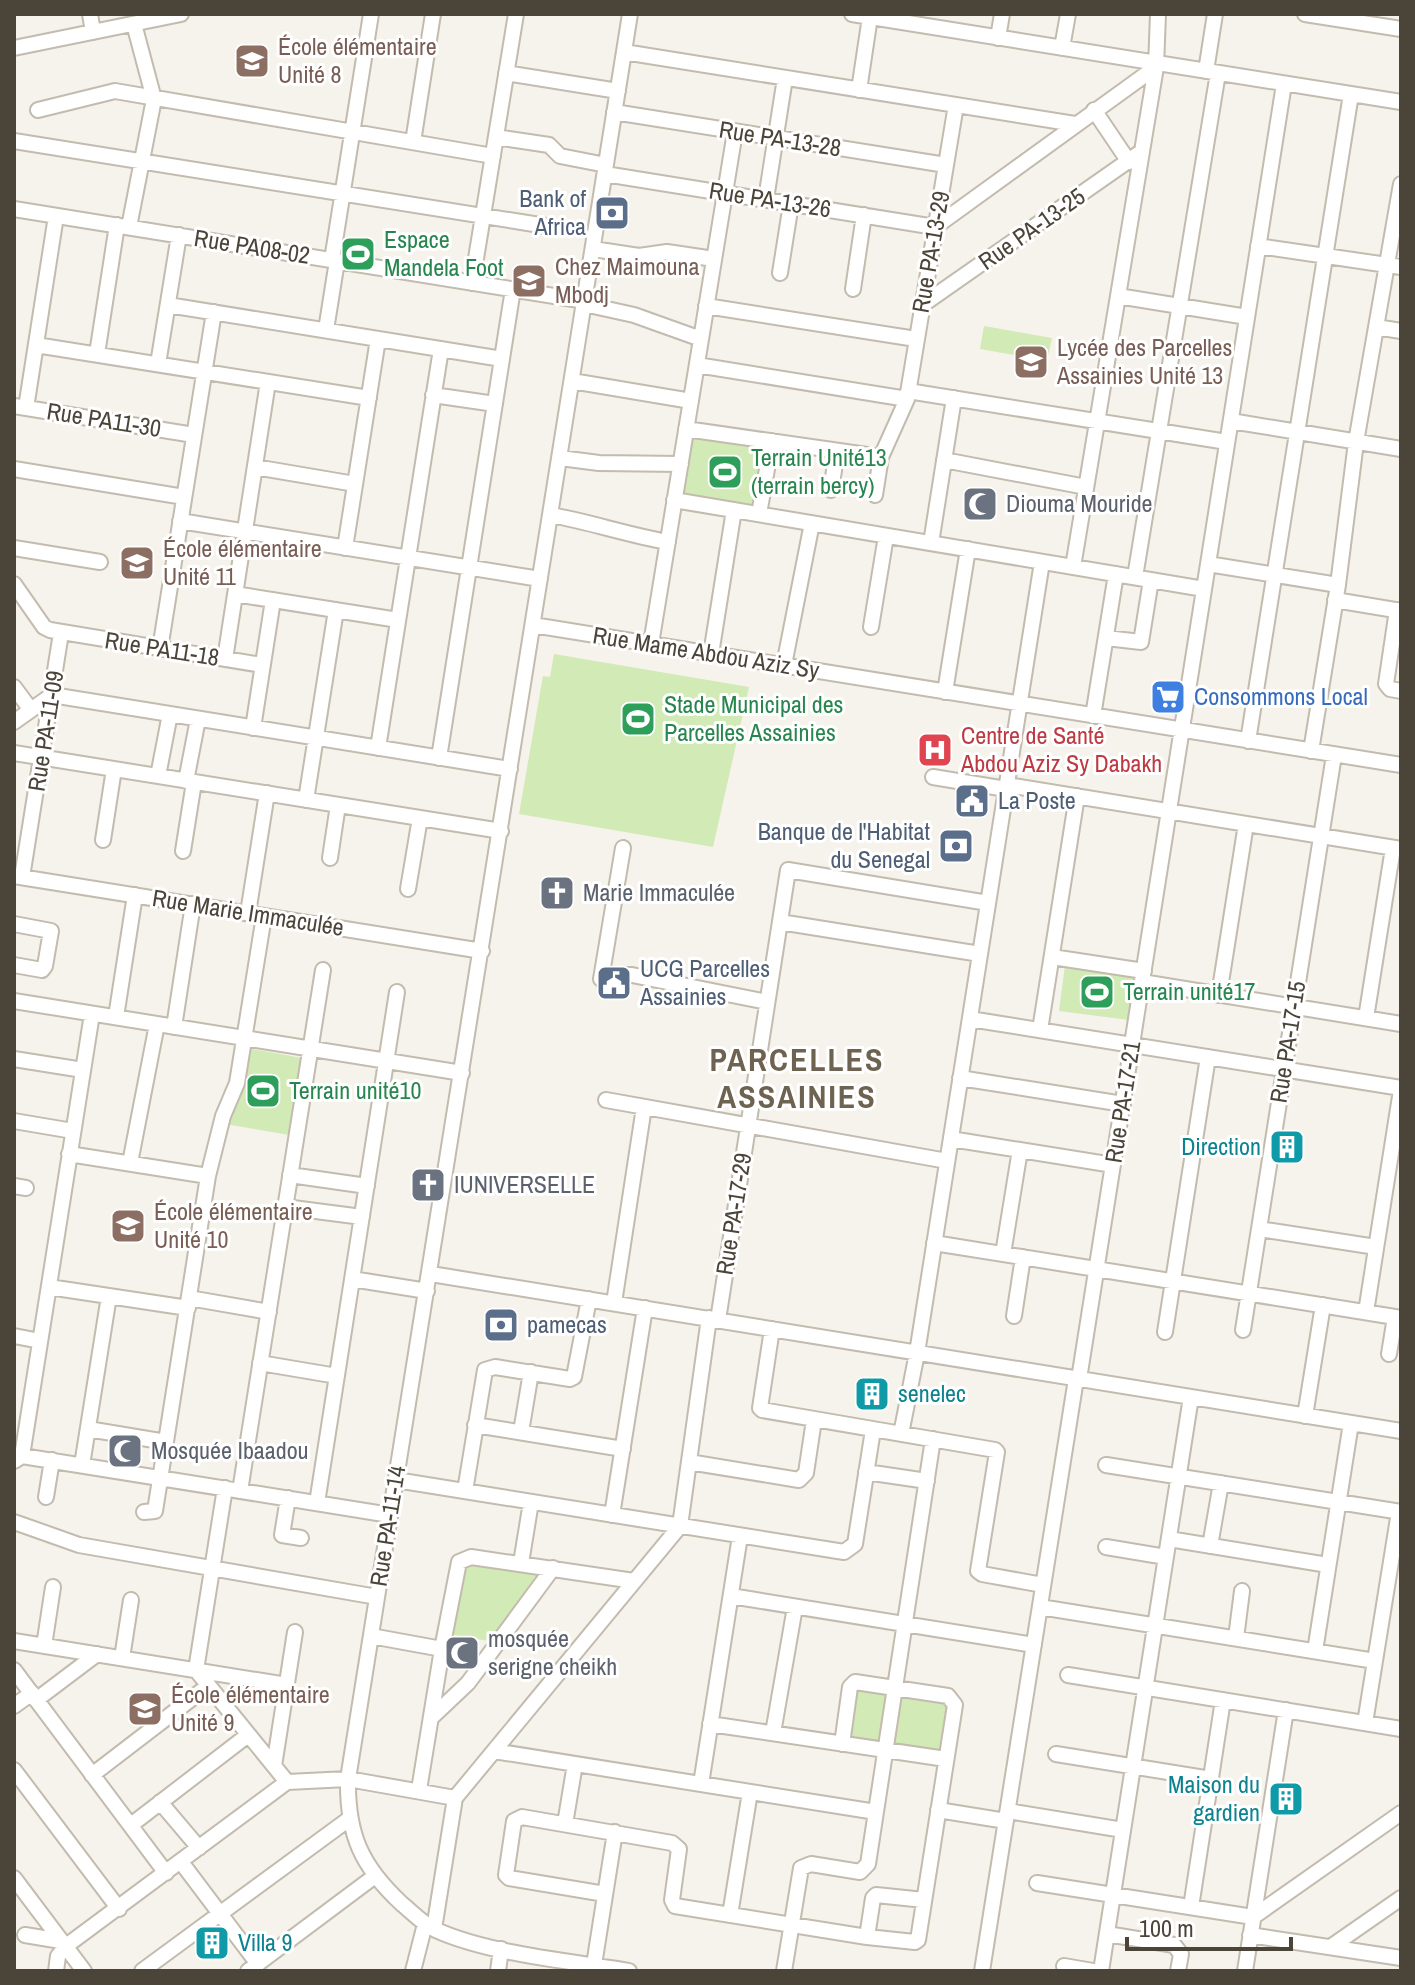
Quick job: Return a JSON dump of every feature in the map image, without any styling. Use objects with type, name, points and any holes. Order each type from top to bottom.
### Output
[{"type":"street","points":[[90,14],[93,32]]},
{"type":"street","points":[[14,48],[181,14]]},
{"type":"street","points":[[326,330],[343,193],[371,14]]},
{"type":"street","points":[[472,283],[516,14]]},
{"type":"street","name":"Rue PA-11-14","points":[[430,1927],[375,1876],[355,1843],[349,1819],[348,1779],[630,14]]},
{"type":"street","points":[[852,14],[941,21],[998,38],[1401,102]]},
{"type":"street","points":[[998,38],[1002,14]]},
{"type":"street","points":[[1062,48],[1068,14]]},
{"type":"street","points":[[1073,567],[1118,296],[1135,157],[1156,65],[1158,14]]},
{"type":"street","points":[[1135,577],[1179,306],[1212,72],[1215,14]]},
{"type":"street","points":[[1305,14],[1394,23]]},
{"type":"street","points":[[413,142],[428,15]]},
{"type":"street","points":[[859,90],[870,17]]},
{"type":"street","points":[[97,354],[123,226],[142,161],[154,99],[134,24]]},
{"type":"street","points":[[624,52],[1075,124]]},
{"type":"street","points":[[935,227],[1156,65]]},
{"type":"street","points":[[506,73],[618,91]]},
{"type":"street","points":[[766,199],[785,78]]},
{"type":"street","name":"Rue PA-17-21","points":[[982,1971],[1097,1269],[1284,84]]},
{"type":"street","points":[[38,110],[115,91],[493,156]]},
{"type":"street","points":[[1248,741],[1351,94]]},
{"type":"street","name":"Rue PA-13-29","points":[[875,495],[881,457],[907,395],[956,105]]},
{"type":"street","points":[[1094,110],[1135,157]]},
{"type":"street","name":"Rue PA-13-28","points":[[614,112],[946,165]]},
{"type":"street","points":[[651,644],[735,132]]},
{"type":"street","name":"Rue PA-13-26","points":[[496,137],[549,145],[560,156],[605,169],[725,193],[935,227]]},
{"type":"street","points":[[14,141],[546,226]]},
{"type":"street","name":"Rue PA-13-25","points":[[922,305],[1135,157]]},
{"type":"street","points":[[1311,751],[1338,585],[1356,442],[1376,327],[1395,266],[1401,184]]},
{"type":"street","points":[[780,273],[791,204]]},
{"type":"street","name":"Rue PA08-02","points":[[14,209],[584,302],[651,320],[701,339]]},
{"type":"street","points":[[853,289],[864,215]]},
{"type":"street","points":[[20,407],[36,345],[56,216]]},
{"type":"street","points":[[158,364],[179,235]]},
{"type":"street","points":[[1258,246],[1395,266]]},
{"type":"street","points":[[593,249],[643,256],[667,252],[714,259]]},
{"type":"street","points":[[439,758],[513,289]]},
{"type":"street","points":[[1118,296],[1247,317]]},
{"type":"street","points":[[168,305],[502,359]]},
{"type":"street","points":[[706,306],[916,339]]},
{"type":"street","points":[[160,649],[214,312]]},
{"type":"street","points":[[1376,327],[1401,331]]},
{"type":"street","points":[[345,548],[378,339]]},
{"type":"street","points":[[36,345],[369,398]]},
{"type":"street","points":[[378,748],[441,349]]},
{"type":"street","points":[[697,365],[907,395],[954,398],[1227,442]]},
{"type":"street","points":[[572,381],[691,401]]},
{"type":"street","points":[[225,659],[268,382]]},
{"type":"street","points":[[433,395],[495,404]]},
{"type":"street","points":[[931,543],[954,398]]},
{"type":"street","name":"Rue PA11-30","points":[[20,407],[194,435]]},
{"type":"street","points":[[1231,421],[1401,449]]},
{"type":"street","points":[[686,429],[881,457]]},
{"type":"street","points":[[759,514],[772,441]]},
{"type":"street","points":[[831,490],[837,451]]},
{"type":"street","points":[[560,458],[599,463],[681,464]]},
{"type":"street","points":[[944,460],[1086,487]]},
{"type":"street","points":[[255,467],[355,484]]},
{"type":"street","points":[[14,469],[184,497]]},
{"type":"street","points":[[674,500],[1204,589]]},
{"type":"street","points":[[711,654],[734,510]]},
{"type":"street","points":[[551,515],[668,542]]},
{"type":"street","points":[[180,521],[540,579]]},
{"type":"street","points":[[784,665],[812,523]]},
{"type":"street","points":[[871,627],[886,536]]},
{"type":"street","points":[[14,548],[100,562]]},
{"type":"street","points":[[945,692],[968,549]]},
{"type":"street","points":[[901,1434],[917,1353],[1042,562]]},
{"type":"street","points":[[1208,564],[1338,585]]},
{"type":"street","points":[[1093,716],[1116,574]]},
{"type":"street","points":[[1106,638],[1141,642],[1151,580]]},
{"type":"street","points":[[14,584],[44,627],[61,633]]},
{"type":"street","points":[[235,594],[398,620]]},
{"type":"street","points":[[253,728],[273,600]]},
{"type":"street","points":[[1335,600],[1399,611],[1386,684],[1390,689],[1401,691]]},
{"type":"street","points":[[306,800],[336,610]]},
{"type":"street","name":"Rue Mame Abdou Aziz Sy","points":[[533,625],[1401,765]]},
{"type":"street","name":"Rue PA11-18","points":[[61,633],[262,665]]},
{"type":"street","name":"Rue PA-11-09","points":[[18,876],[43,757],[61,633]]},
{"type":"street","points":[[14,687],[31,710]]},
{"type":"street","points":[[14,722],[52,695],[510,769]]},
{"type":"street","points":[[158,776],[170,714]]},
{"type":"street","points":[[183,851],[198,719]]},
{"type":"street","points":[[14,753],[501,831]]},
{"type":"street","name":"Rue PA-17-15","points":[[1243,1330],[1334,755]]},
{"type":"street","points":[[103,840],[114,769]]},
{"type":"street","points":[[933,777],[1077,796],[1397,848],[1366,1018]]},
{"type":"street","points":[[248,913],[267,793]]},
{"type":"street","points":[[1040,1030],[1077,796]]},
{"type":"street","points":[[330,858],[338,805]]},
{"type":"street","points":[[408,889],[420,818]]},
{"type":"street","points":[[1219,995],[1246,824]]},
{"type":"street","points":[[623,848],[601,979],[632,975],[767,1002]]},
{"type":"street","name":"Rue PA-17-29","points":[[680,1526],[788,870],[988,903]]},
{"type":"street","name":"Rue Marie Immaculée","points":[[18,876],[482,951]]},
{"type":"street","points":[[116,1017],[135,895]]},
{"type":"street","points":[[174,1027],[193,904]]},
{"type":"street","points":[[144,1512],[155,1511],[208,1176],[223,1116],[237,1083],[264,916]]},
{"type":"street","points":[[780,922],[980,954]]},
{"type":"street","points":[[14,924],[51,931],[42,970],[14,965]]},
{"type":"street","points":[[1052,957],[1219,995],[1401,1024]]},
{"type":"street","points":[[240,1491],[323,970]]},
{"type":"street","points":[[317,1503],[397,992]]},
{"type":"street","points":[[14,1001],[462,1073]]},
{"type":"street","points":[[92,1014],[40,1341],[17,1454],[390,1515]]},
{"type":"street","points":[[970,1019],[1401,1089],[1395,1163],[1376,1247],[1366,1312]]},
{"type":"street","points":[[130,1163],[157,1024]]},
{"type":"street","points":[[1165,1332],[1208,1057]]},
{"type":"street","points":[[14,1059],[83,1070]]},
{"type":"street","points":[[960,1078],[1123,1104]]},
{"type":"street","points":[[606,1100],[947,1161]]},
{"type":"street","points":[[614,1303],[644,1107]]},
{"type":"street","points":[[14,1121],[73,1131]]},
{"type":"street","points":[[951,1139],[1113,1165]]},
{"type":"street","points":[[1003,1254],[1020,1150]]},
{"type":"street","points":[[69,1154],[208,1176]]},
{"type":"street","points":[[290,1175],[367,1186]]},
{"type":"street","points":[[285,1207],[362,1217]]},
{"type":"street","points":[[1259,1229],[1376,1247]]},
{"type":"street","points":[[934,1243],[1398,1317],[1389,1354]]},
{"type":"street","points":[[1014,1316],[1023,1257]]},
{"type":"street","points":[[431,1274],[1401,1431]]},
{"type":"street","points":[[352,1279],[427,1291]]},
{"type":"street","points":[[49,1287],[269,1312]]},
{"type":"street","points":[[82,1465],[109,1296]]},
{"type":"street","points":[[465,1491],[485,1370],[495,1367],[570,1379],[574,1377],[589,1299]]},
{"type":"street","points":[[1305,1416],[1323,1305]]},
{"type":"street","points":[[612,1515],[645,1308]]},
{"type":"street","points":[[772,1329],[760,1408],[764,1412],[997,1452],[979,1573],[1043,1585]]},
{"type":"street","points":[[14,1336],[40,1341]]},
{"type":"street","points":[[260,1363],[337,1376]]},
{"type":"street","points":[[521,1432],[531,1372]]},
{"type":"street","points":[[1101,1971],[1191,1397]]},
{"type":"street","points":[[689,1462],[799,1480],[806,1473],[814,1420]]},
{"type":"street","points":[[1315,1651],[1351,1423]]},
{"type":"street","points":[[475,1425],[623,1449]]},
{"type":"street","points":[[88,1429],[166,1442]]},
{"type":"street","points":[[396,1480],[844,1552],[855,1544],[873,1430]]},
{"type":"street","points":[[784,1971],[801,1868],[811,1864],[860,1872],[865,1870],[933,1439]]},
{"type":"street","points":[[46,1497],[52,1460]]},
{"type":"street","points":[[1106,1465],[1400,1512],[1395,1574],[1375,1661],[1365,1723]]},
{"type":"street","points":[[866,1472],[927,1481]]},
{"type":"street","points":[[1210,1546],[1221,1483]]},
{"type":"street","points":[[225,1488],[196,1670],[287,1782]]},
{"type":"street","points":[[288,1498],[282,1535],[301,1538]]},
{"type":"street","points":[[521,1563],[531,1502]]},
{"type":"street","points":[[14,1522],[79,1545],[377,1597]]},
{"type":"street","points":[[413,1971],[430,1927],[455,1798],[680,1526]]},
{"type":"street","points":[[701,1784],[740,1536]]},
{"type":"street","points":[[1169,1539],[1328,1565]]},
{"type":"street","points":[[1106,1547],[1166,1557]]},
{"type":"street","points":[[419,1790],[459,1562],[471,1557],[634,1581]]},
{"type":"street","points":[[431,1719],[468,1683],[553,1568]]},
{"type":"street","points":[[44,1646],[53,1587]]},
{"type":"street","points":[[1236,1638],[1242,1591]]},
{"type":"street","points":[[731,1596],[1034,1645]]},
{"type":"street","points":[[122,1658],[131,1600]]},
{"type":"street","points":[[773,1733],[795,1607]]},
{"type":"street","points":[[1040,1607],[1375,1661]]},
{"type":"street","points":[[274,1766],[295,1632]]},
{"type":"street","points":[[371,1636],[442,1649]]},
{"type":"street","points":[[14,1641],[287,1685]]},
{"type":"street","points":[[14,1706],[97,1654]]},
{"type":"street","points":[[14,1670],[166,1873]]},
{"type":"street","points":[[1068,1675],[1401,1729]]},
{"type":"street","points":[[605,1894],[511,1879],[506,1875],[514,1821],[517,1818],[565,1824],[672,1843],[679,1849],[672,1900],[675,1906],[915,1942],[955,1705],[948,1696],[852,1684],[842,1744]]},
{"type":"street","points":[[92,1775],[208,1686]]},
{"type":"street","points":[[1191,1907],[1223,1700]]},
{"type":"street","points":[[1245,1971],[1286,1710]]},
{"type":"street","points":[[710,1724],[946,1759]]},
{"type":"street","points":[[131,1825],[248,1735]]},
{"type":"street","points":[[494,1751],[876,1812]]},
{"type":"street","points":[[1056,1754],[1211,1779]]},
{"type":"street","points":[[565,1824],[575,1764]]},
{"type":"street","points":[[14,1770],[119,1909]]},
{"type":"street","points":[[56,1971],[63,1944],[119,1909],[287,1782],[348,1779],[455,1798]]},
{"type":"street","points":[[730,1915],[750,1792]]},
{"type":"street","points":[[160,1802],[199,1848]]},
{"type":"street","points":[[938,1810],[1123,1830]]},
{"type":"street","points":[[1037,1883],[1253,1917],[1401,1813]]},
{"type":"street","points":[[142,1971],[349,1819]]},
{"type":"street","points":[[594,1965],[615,1832]]},
{"type":"street","points":[[181,1862],[220,1913],[253,1967],[375,1876]]},
{"type":"street","points":[[14,1878],[84,1971]]},
{"type":"street","points":[[867,1937],[876,1895],[924,1900]]},
{"type":"street","points":[[1332,1946],[1401,1898]]},
{"type":"street","points":[[430,1927],[460,1940],[559,1965],[594,1965],[629,1971]]},
{"type":"street","points":[[1107,1934],[1174,1945],[1181,1954],[1178,1971]]},
{"type":"street","points":[[25,1935],[63,1944]]},
{"type":"street","points":[[1250,1935],[1401,1958]]},
{"type":"street","points":[[498,1971],[501,1949]]},
{"type":"street","points":[[1064,1966],[1093,1971]]},
{"type":"green space","points":[[984,326],[1052,338],[1047,361],[980,349]]},
{"type":"green space","name":"Terrain Unité13 (terrain bercy)","points":[[692,433],[768,445],[758,511],[682,499]]},
{"type":"green space","name":"Stade Municipal des Parcelles Assainies","points":[[554,654],[749,687],[713,847],[519,814],[543,676],[550,677]]},
{"type":"green space","name":"Terrain unité17","points":[[1065,965],[1135,974],[1129,1020],[1059,1011]]},
{"type":"green space","name":"Terrain unité10","points":[[236,1046],[302,1058],[289,1135],[225,1124]]},
{"type":"green space","points":[[463,1561],[546,1572],[494,1642],[448,1634]]},
{"type":"green space","points":[[849,1684],[952,1701],[943,1756],[840,1739]]},
{"type":"place","name":"École élémentaire Unité 8","points":[[252,61]]},
{"type":"place","name":"Bank of Africa","points":[[612,213]]},
{"type":"place","name":"Espace Mandela Foot","points":[[358,254]]},
{"type":"place","name":"Chez Maimouna Mbodj","points":[[529,281]]},
{"type":"place","name":"Lycée des Parcelles Assainies Unité 13","points":[[1031,362]]},
{"type":"place","name":"Terrain Unité13 (terrain bercy)","points":[[725,472]]},
{"type":"place","name":"Diouma Mouride","points":[[980,504]]},
{"type":"place","name":"École élémentaire Unité 11","points":[[137,563]]},
{"type":"place","name":"Consommons Local","points":[[1168,697]]},
{"type":"place","name":"Stade Municipal des Parcelles Assainies","points":[[638,719]]},
{"type":"place","name":"Centre de Santé Abdou Aziz Sy Dabakh","points":[[935,750]]},
{"type":"place","name":"La Poste","points":[[972,801]]},
{"type":"place","name":"Banque de l'Habitat du Senegal","points":[[956,846]]},
{"type":"place","name":"Marie Immaculée","points":[[557,893]]},
{"type":"place","name":"UCG Parcelles Assainies","points":[[614,983]]},
{"type":"place","name":"Terrain unité17","points":[[1097,992]]},
{"type":"place","name":"Terrain unité10","points":[[263,1091]]},
{"type":"place","name":"Direction","points":[[1287,1147]]},
{"type":"place","name":"IUNIVERSELLE","points":[[428,1185]]},
{"type":"place","name":"École élémentaire Unité 10","points":[[128,1226]]},
{"type":"place","name":"pamecas","points":[[501,1325]]},
{"type":"place","name":"senelec","points":[[872,1394]]},
{"type":"place","name":"Mosquée Ibaadou","points":[[125,1451]]},
{"type":"place","name":"mosquée serigne cheikh","points":[[462,1653]]},
{"type":"place","name":"École élémentaire Unité 9","points":[[145,1709]]},
{"type":"place","name":"Maison du gardien","points":[[1286,1799]]},
{"type":"place","name":"Villa 9","points":[[212,1943]]},
{"type":"district","name":"PARCELLES ASSAINIES","points":[[797,1078]]}]
